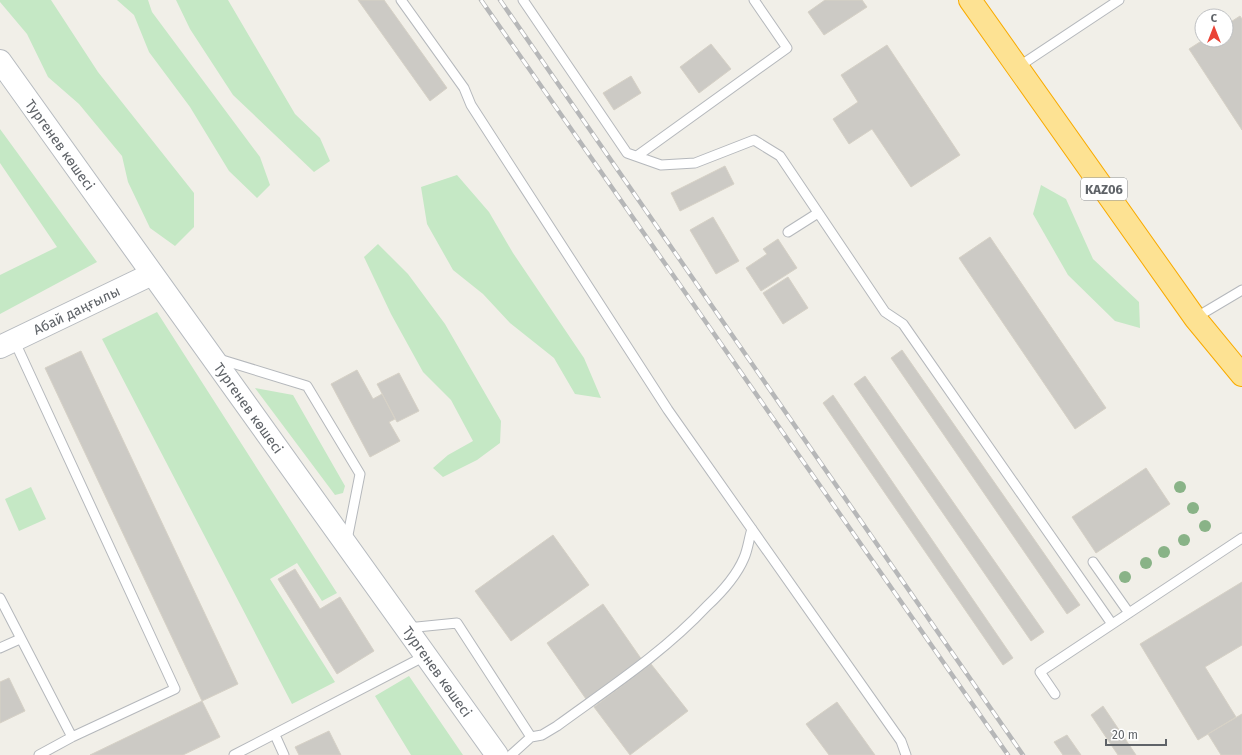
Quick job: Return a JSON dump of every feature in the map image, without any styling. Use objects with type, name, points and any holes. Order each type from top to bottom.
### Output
[{"type":"highway","name":"KАZ06","points":[[970,0],[1195,318],[1242,375]]},
{"type":"main road","name":"Тургенев көшесі","points":[[0,61],[497,755]]},
{"type":"main road","name":"Абай даңғылы","points":[[7,343],[152,274]]},
{"type":"lane","points":[[402,0],[464,88],[472,105],[668,410],[901,741],[906,755]]},
{"type":"lane","points":[[523,0],[628,153],[660,165],[695,163],[754,140],[780,156],[885,312],[903,324],[1112,624]]},
{"type":"lane","points":[[637,156],[787,48],[754,0]]},
{"type":"lane","points":[[1018,68],[1120,0]]},
{"type":"lane","points":[[788,232],[818,213]]},
{"type":"lane","points":[[1195,318],[1242,290]]},
{"type":"lane","points":[[7,343],[175,689],[72,737],[40,755]]},
{"type":"lane","points":[[212,357],[306,386],[360,474],[346,545]]},
{"type":"lane","points":[[511,755],[530,737],[542,735],[557,726],[651,657],[688,626],[725,589],[735,574],[745,557],[752,529]]},
{"type":"lane","points":[[1055,694],[1040,672],[1242,538]]},
{"type":"lane","points":[[1093,562],[1129,613]]},
{"type":"lane","points":[[0,598],[72,737]]},
{"type":"lane","points":[[405,628],[457,624],[530,737]]},
{"type":"lane","points":[[0,648],[20,639]]},
{"type":"lane","points":[[234,755],[425,656]]},
{"type":"lane","points":[[275,735],[284,755]]},
{"type":"green space","points":[[0,0],[51,0],[98,72],[194,193],[194,227],[175,246],[150,228],[128,182],[122,156],[79,104],[48,77],[27,34],[0,2]]},
{"type":"green space","points":[[117,0],[148,0],[152,12],[260,157],[270,185],[257,198],[229,171],[190,107],[149,52],[134,15]]},
{"type":"green space","points":[[176,0],[228,0],[295,114],[320,138],[330,161],[314,172],[233,95],[190,29]]},
{"type":"green space","points":[[0,129],[97,262],[0,314],[0,275],[57,247],[0,163]]},
{"type":"green space","points":[[457,175],[489,212],[513,253],[584,358],[601,398],[575,394],[554,358],[510,323],[483,294],[453,270],[427,224],[421,187]]},
{"type":"green space","points":[[1041,185],[1066,199],[1093,259],[1139,302],[1140,328],[1115,321],[1068,275],[1033,214]]},
{"type":"green space","points":[[378,244],[408,274],[445,324],[501,421],[500,443],[477,460],[443,477],[433,468],[448,455],[473,441],[451,400],[423,372],[391,314],[364,257]]},
{"type":"green space","points":[[157,312],[337,593],[322,601],[297,563],[270,579],[335,682],[292,704],[102,339]]},
{"type":"green space","points":[[255,388],[293,395],[345,486],[343,493],[335,495]]},
{"type":"green space","points":[[31,487],[46,519],[19,531],[5,499]]},
{"type":"green space","points":[[409,676],[463,755],[411,755],[375,696]]},
{"type":"building","points":[[358,0],[384,0],[447,88],[430,101]]},
{"type":"building","points":[[825,0],[862,0],[867,7],[824,35],[808,12]]},
{"type":"building","points":[[1240,16],[1242,19],[1242,130],[1189,49],[1194,46],[1194,48],[1234,48],[1234,20]]},
{"type":"building","points":[[711,44],[731,69],[699,93],[680,67]]},
{"type":"building","points":[[887,45],[960,155],[911,187],[872,129],[849,144],[833,119],[858,102],[841,75]]},
{"type":"building","points":[[631,76],[641,93],[614,110],[603,93]]},
{"type":"building","points":[[725,166],[734,184],[680,211],[671,193]]},
{"type":"building","points":[[713,217],[739,261],[716,274],[690,230]]},
{"type":"building","points":[[990,237],[1106,408],[1075,429],[959,258]]},
{"type":"building","points":[[778,239],[797,268],[761,291],[746,268],[767,254],[763,249]]},
{"type":"building","points":[[788,277],[808,308],[783,324],[763,293]]},
{"type":"building","points":[[902,350],[1080,605],[1067,614],[891,358]]},
{"type":"building","points":[[81,351],[238,684],[202,701],[45,368]]},
{"type":"building","points":[[357,370],[373,399],[382,394],[395,419],[389,422],[400,441],[370,457],[331,384]]},
{"type":"building","points":[[399,373],[419,411],[397,422],[377,384]]},
{"type":"building","points":[[865,376],[1044,632],[1031,641],[854,384]]},
{"type":"building","points":[[833,395],[1013,658],[1003,665],[823,403]]},
{"type":"building","points":[[1146,468],[1170,504],[1096,553],[1072,517]]},
{"type":"building","points":[[553,535],[589,585],[511,641],[475,591]]},
{"type":"building","points":[[295,569],[320,609],[340,597],[374,651],[337,674],[278,579]]},
{"type":"building","points":[[1242,582],[1242,645],[1205,667],[1236,717],[1198,740],[1140,644]]},
{"type":"building","points":[[603,604],[642,660],[586,699],[547,643]]},
{"type":"building","points":[[651,664],[688,711],[630,755],[594,707]]},
{"type":"building","points":[[9,678],[25,711],[0,723],[0,682]]},
{"type":"building","points":[[202,701],[220,737],[183,755],[90,755]]},
{"type":"building","points":[[837,702],[875,755],[829,755],[806,724]]},
{"type":"building","points":[[1103,706],[1136,755],[1118,755],[1091,715]]},
{"type":"building","points":[[1242,714],[1242,755],[1221,755],[1208,734]]},
{"type":"building","points":[[329,731],[341,755],[299,755],[295,747]]},
{"type":"building","points":[[1067,735],[1081,755],[1063,755],[1054,742]]},
{"type":"railway","points":[[481,0],[1008,755]]},
{"type":"railway","points":[[500,0],[1023,755]]}]
